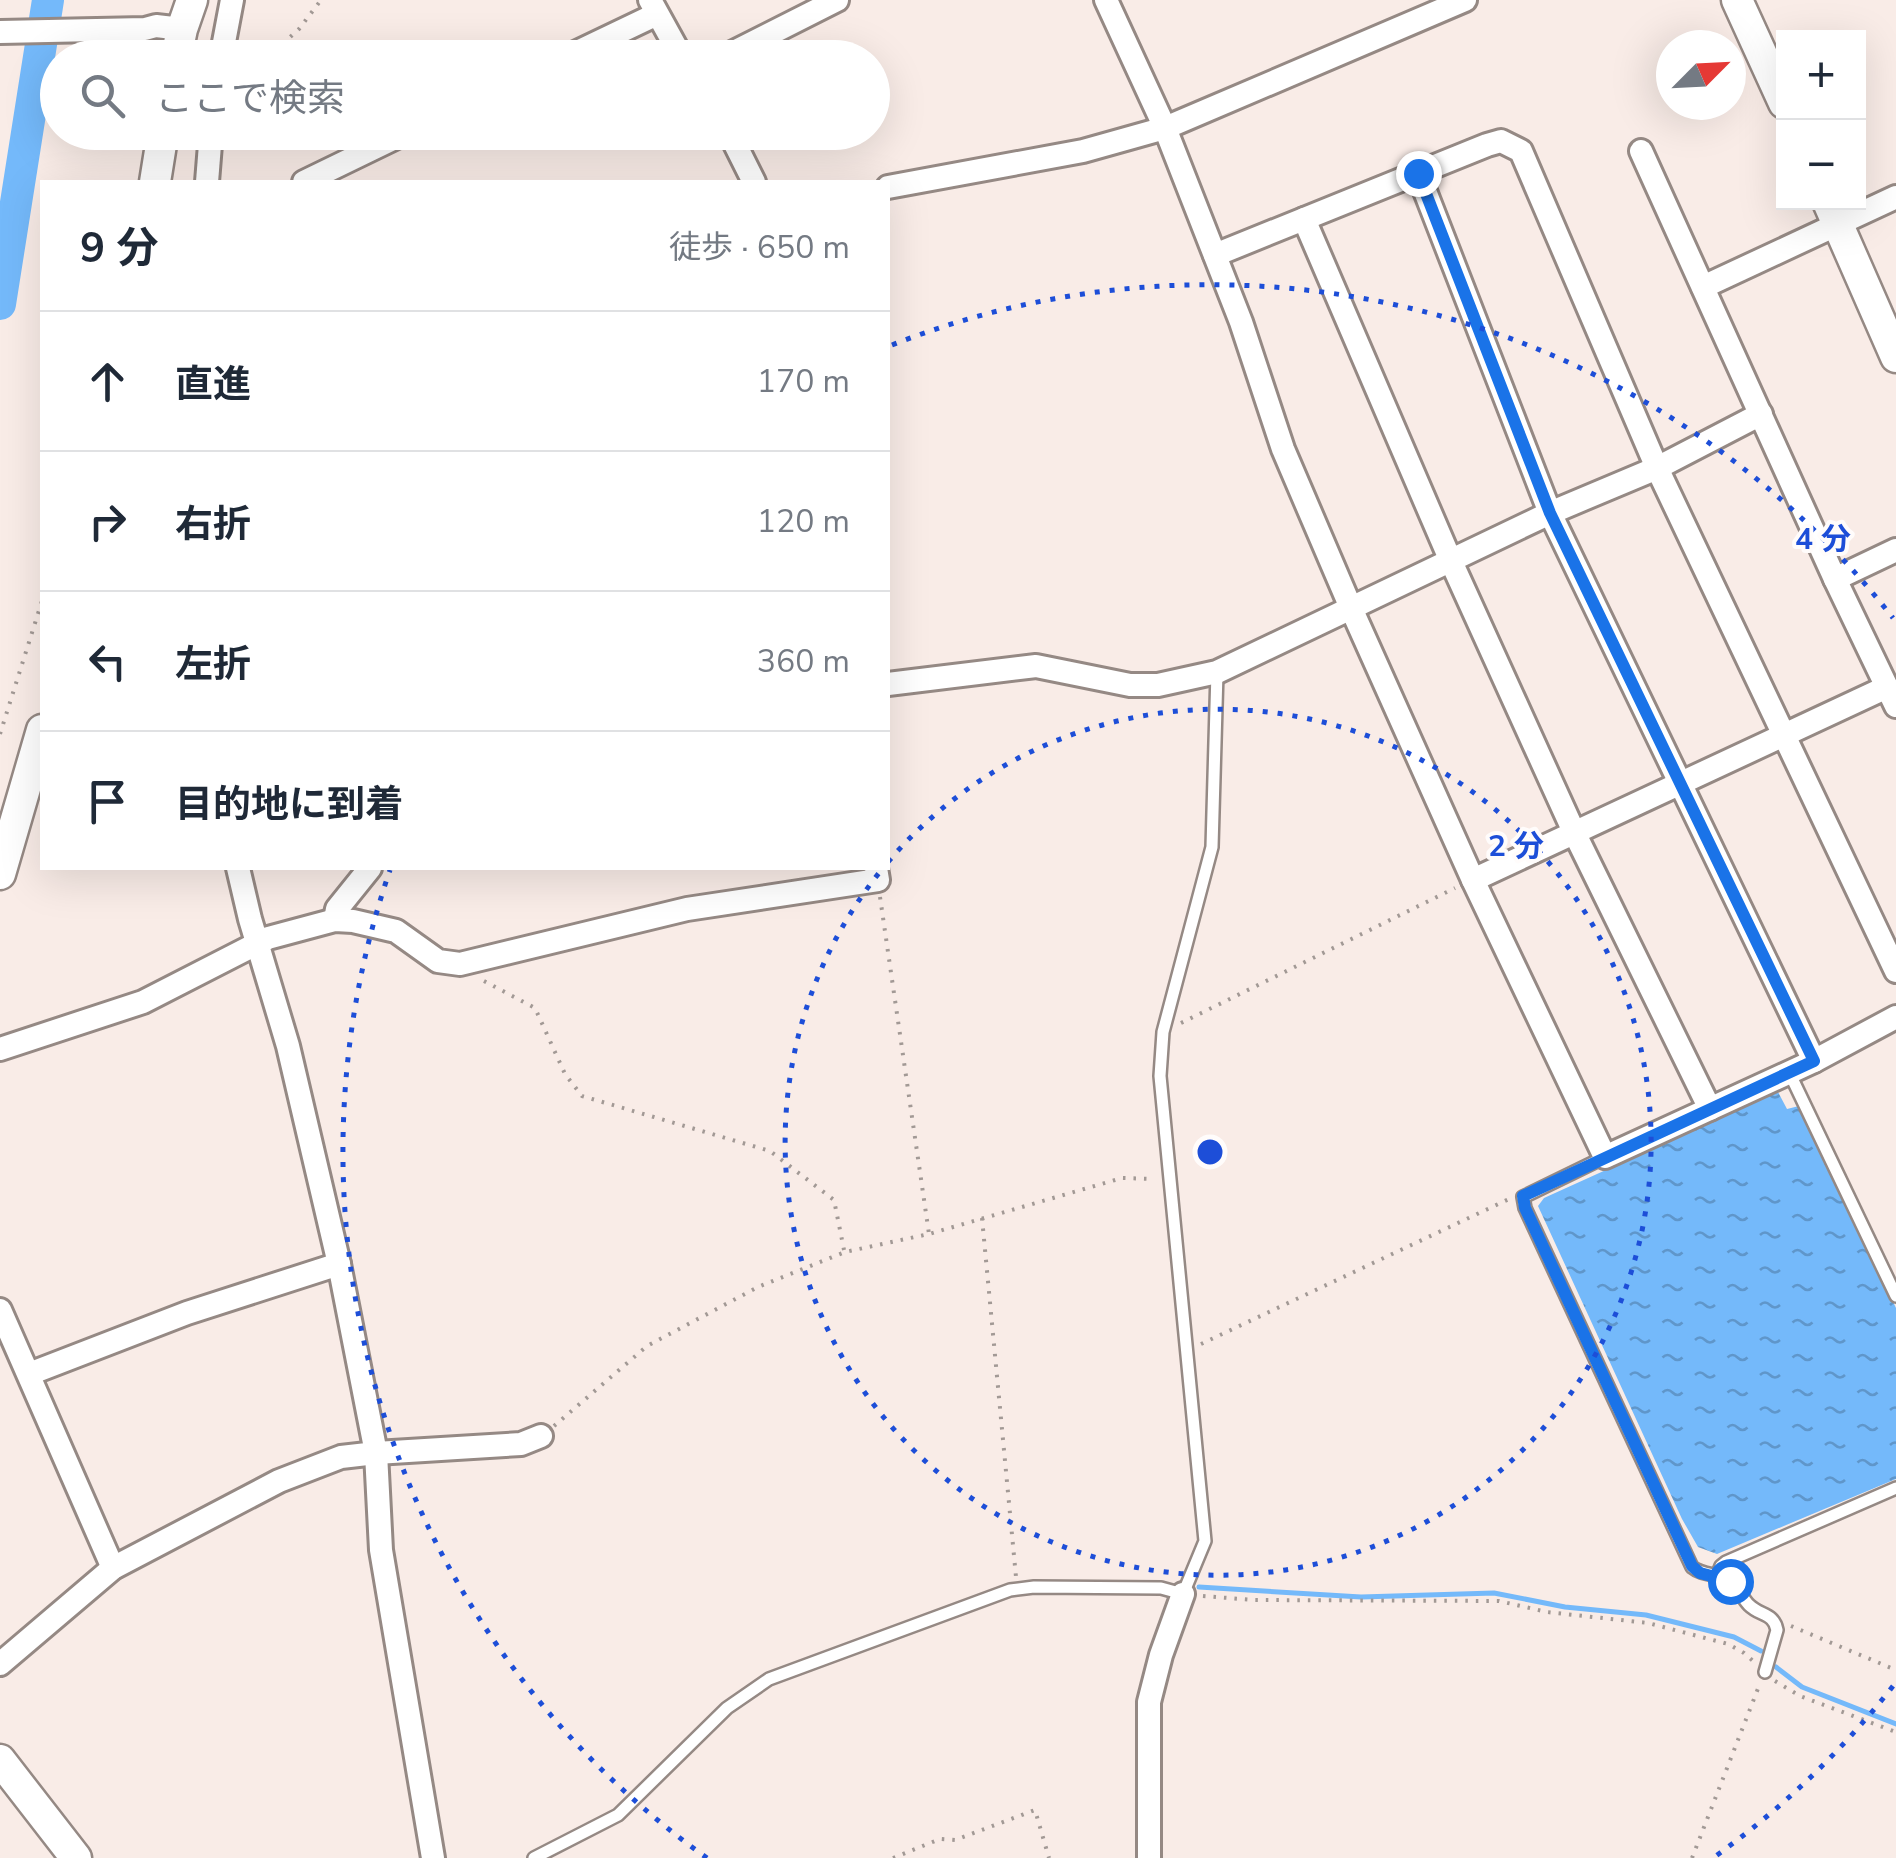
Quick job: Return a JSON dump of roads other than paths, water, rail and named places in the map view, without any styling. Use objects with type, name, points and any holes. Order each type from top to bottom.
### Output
[{"type":"street","points":[[180,40],[192,0]]},
{"type":"street","points":[[224,40],[232,0]]},
{"type":"street","points":[[757,40],[836,0]]},
{"type":"street","points":[[1106,0],[1165,128],[1241,322],[1283,449],[1351,608],[1473,880],[1606,1157],[1814,1061],[1896,1018]]},
{"type":"street","points":[[890,187],[1082,151],[1165,128],[1465,0]]},
{"type":"street","points":[[1737,0],[1776,85]]},
{"type":"street","points":[[596,40],[654,7],[672,40]]},
{"type":"street","points":[[0,32],[156,26],[175,40]]},
{"type":"street","points":[[1215,255],[1501,141],[1521,152],[1657,468],[1896,971]]},
{"type":"street","points":[[155,180],[160,150]]},
{"type":"street","points":[[207,180],[209,150]]},
{"type":"street","points":[[308,180],[370,150]]},
{"type":"street","points":[[738,150],[753,180]]},
{"type":"street","points":[[1473,880],[1785,734],[1891,696],[1642,152]]},
{"type":"street","points":[[1418,173],[1550,513],[1814,1061]]},
{"type":"street","points":[[1703,287],[1833,213],[1896,196]]},
{"type":"street","points":[[1833,213],[1896,357]]},
{"type":"street","points":[[1304,219],[1450,559],[1574,832],[1710,1110]]},
{"type":"street","points":[[890,684],[1036,666],[1130,684],[1158,685],[1217,672],[1450,559],[1657,468],[1761,414]]},
{"type":"street","points":[[1836,579],[1896,550]]},
{"type":"street","points":[[0,874],[40,737]]},
{"type":"street","points":[[239,870],[288,1046],[339,1264],[376,1453],[381,1550],[434,1858]]},
{"type":"street","points":[[336,920],[337,909],[368,870]]},
{"type":"street","points":[[0,1049],[144,1002],[268,938],[336,920],[396,931],[438,960],[460,964],[687,910],[877,874]]},
{"type":"street","points":[[29,1374],[187,1313],[339,1264]]},
{"type":"street","points":[[0,1310],[112,1568]]},
{"type":"street","points":[[0,1664],[112,1568],[279,1481],[341,1457],[521,1444],[542,1436]]},
{"type":"street","points":[[1149,1858],[1149,1702],[1183,1594]]},
{"type":"street","points":[[0,1760],[76,1858]]},
{"type":"lane","points":[[534,1858],[618,1814],[727,1708],[769,1679],[1017,1589],[1161,1588],[1183,1594],[1205,1541],[1160,1076],[1163,1032],[1212,847],[1217,672]]},
{"type":"lane","points":[[1790,1072],[1896,1296]]},
{"type":"lane","points":[[1606,1157],[1523,1196],[1525,1208],[1692,1566],[1700,1573],[1730,1581],[1751,1607],[1770,1616],[1776,1624],[1765,1672]]},
{"type":"lane","points":[[1717,1576],[1726,1562],[1896,1488]]},
{"type":"water","points":[[1778,1092],[1787,1109],[1799,1106],[1896,1308],[1896,1479],[1717,1554],[1698,1547],[1682,1519],[1538,1206],[1544,1198]]},
{"type":"waterway","points":[[42,40],[48,0]]},
{"type":"waterway","points":[[0,304],[40,51]]},
{"type":"waterway","points":[[1199,1587],[1361,1597],[1494,1593],[1565,1607],[1646,1615],[1734,1637],[1761,1651]]},
{"type":"waterway","points":[[1776,1667],[1802,1687],[1896,1724]]}]
